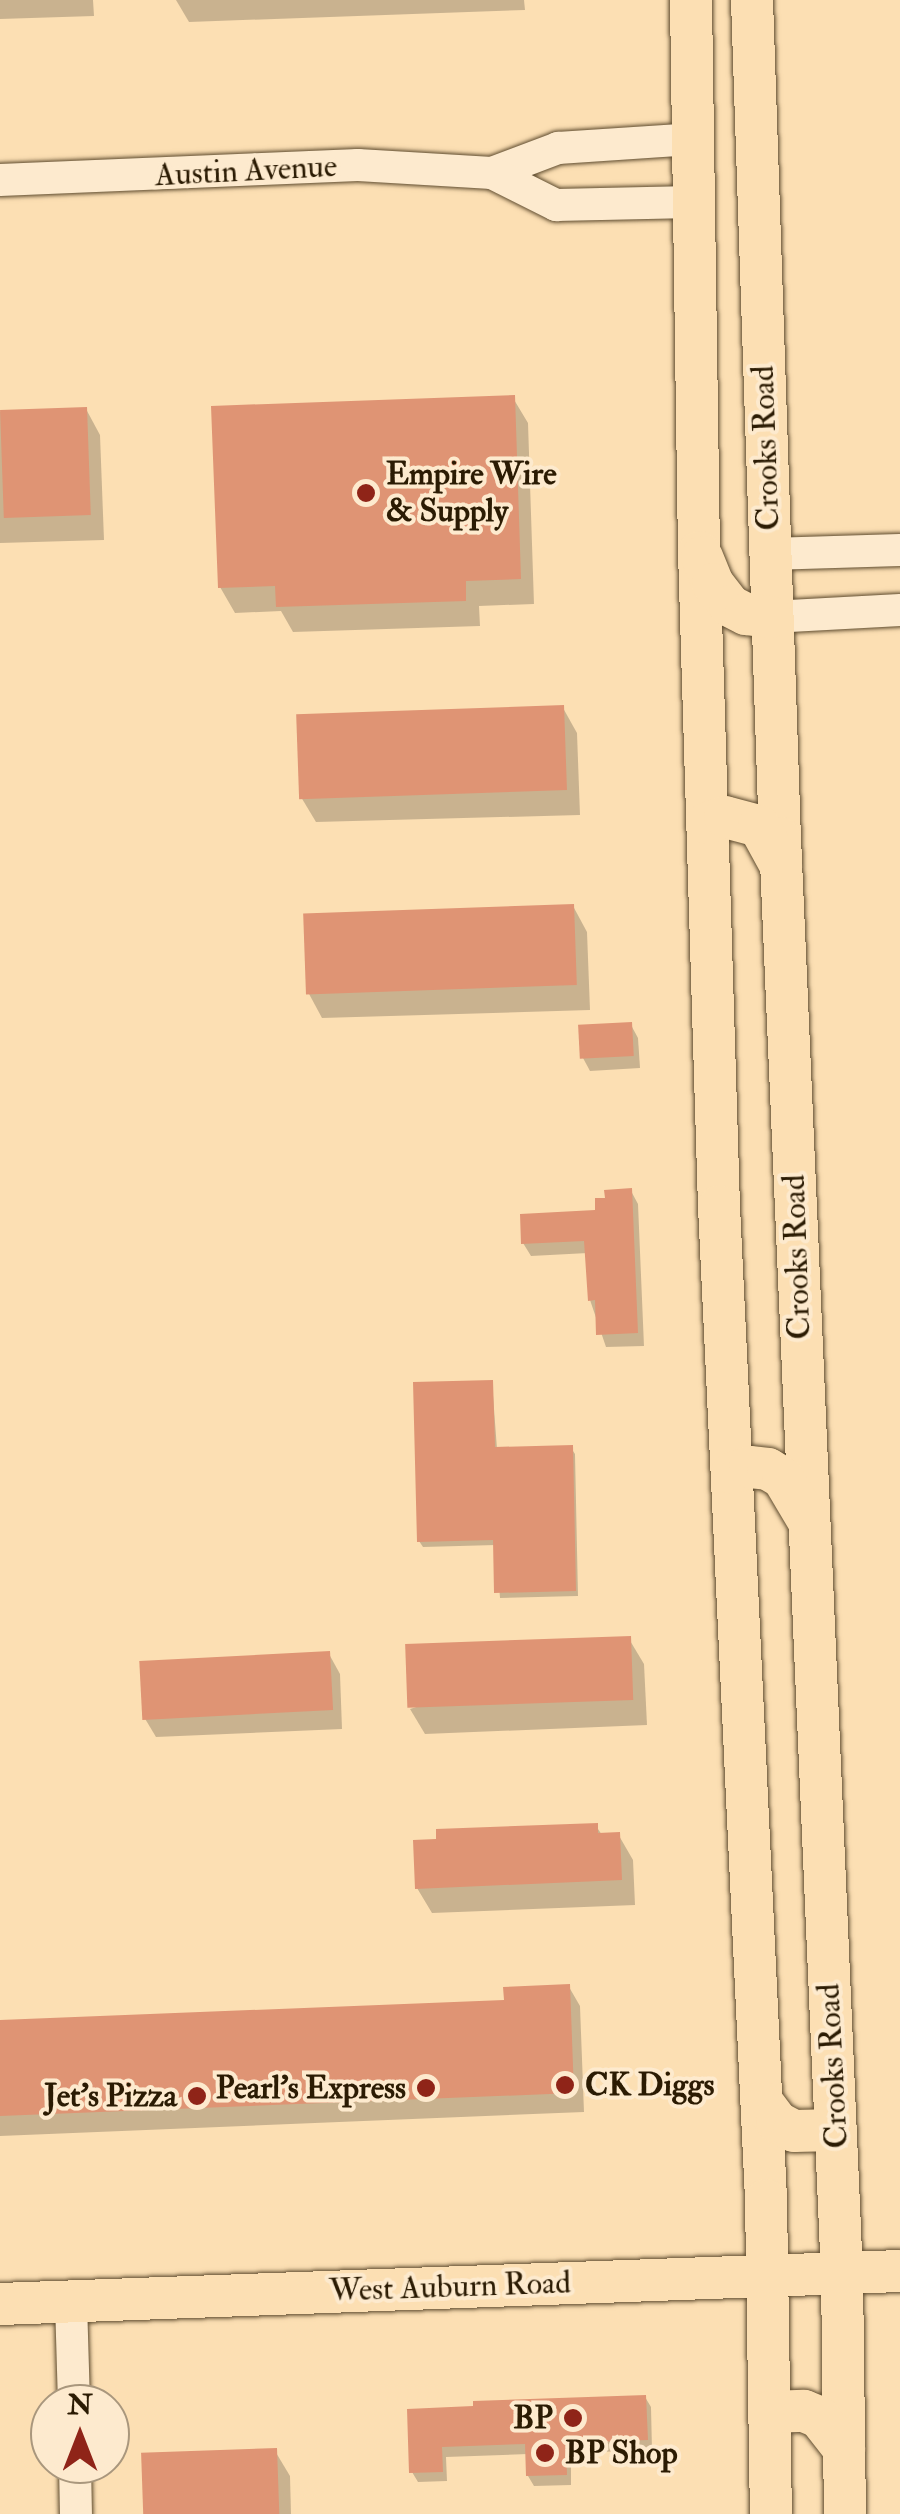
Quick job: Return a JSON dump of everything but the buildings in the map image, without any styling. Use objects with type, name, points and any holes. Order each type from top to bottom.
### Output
[{"type":"main road","name":"Crooks Road","points":[[691,0],[707,822],[762,2102],[772,2514]]},
{"type":"main road","name":"Crooks Road","points":[[752,0],[771,617],[842,2273],[845,2514]]},
{"type":"main road","points":[[692,139],[730,149],[744,169],[758,208]]},
{"type":"main road","points":[[700,552],[713,584],[730,606],[746,614],[771,617]]},
{"type":"main road","points":[[707,822],[725,817],[759,826],[782,867]]},
{"type":"main road","points":[[732,1473],[750,1467],[768,1469],[783,1478],[809,1522]]},
{"type":"main road","points":[[762,2102],[777,2122],[794,2131],[836,2130]]},
{"type":"main road","name":"West Auburn Road","points":[[0,2304],[900,2271]]},
{"type":"main road","points":[[770,2412],[804,2411],[818,2417],[844,2449]]},
{"type":"street","name":"Austin Avenue","points":[[0,180],[358,165],[492,172],[558,148],[692,139]]},
{"type":"street","name":"Austin Avenue","points":[[492,172],[556,205],[692,202]]},
{"type":"street","points":[[769,554],[900,550]]},
{"type":"street","points":[[771,617],[900,610]]},
{"type":"street","points":[[71,2302],[73,2384]]},
{"type":"street","points":[[75,2484],[76,2514]]},
{"type":"place","name":"Empire Wire & Supply","points":[[366,493]]},
{"type":"place","name":"CK Diggs","points":[[565,2085]]},
{"type":"place","name":"Pearl's Express","points":[[426,2088]]},
{"type":"place","name":"Jet's Pizza","points":[[197,2096]]},
{"type":"place","name":"BP","points":[[573,2418]]},
{"type":"place","name":"BP Shop","points":[[545,2453]]}]
